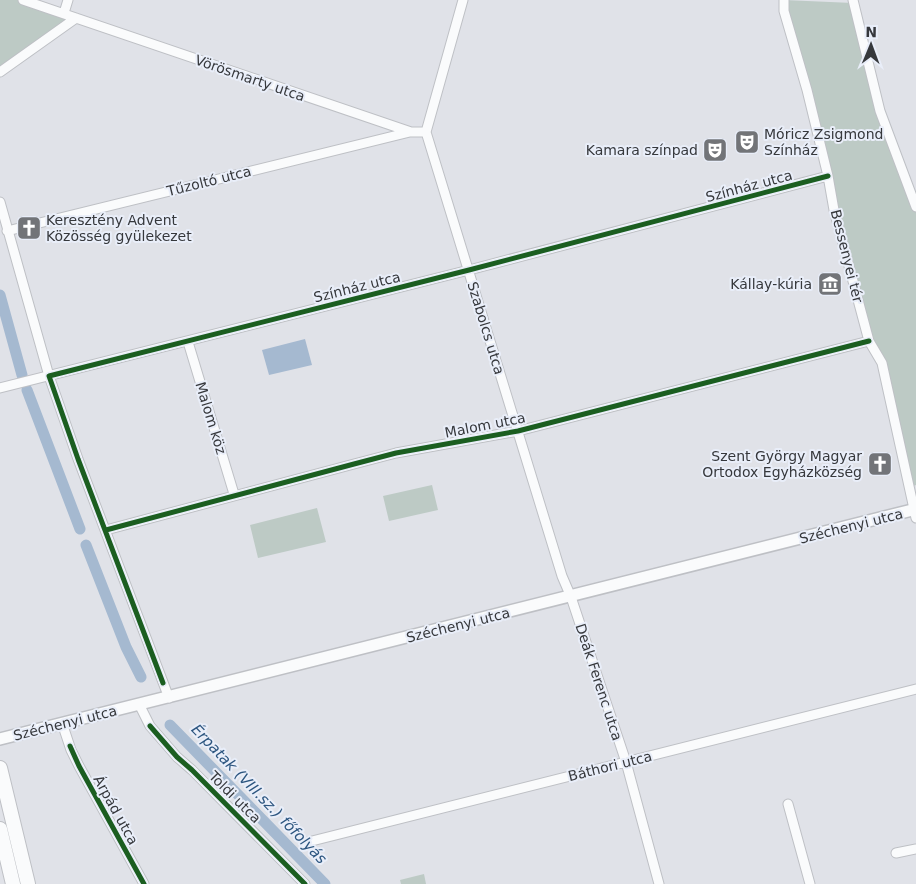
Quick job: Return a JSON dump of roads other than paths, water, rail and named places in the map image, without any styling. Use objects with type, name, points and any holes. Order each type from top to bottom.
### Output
[{"type":"main road","points":[[0,768],[28,884]]},
{"type":"main road","points":[[0,829],[13,884]]},
{"type":"street","name":"Vörösmarty utca","points":[[24,0],[411,132],[426,132]]},
{"type":"street","points":[[64,13],[68,0]]},
{"type":"street","points":[[426,132],[463,0]]},
{"type":"street","name":"Bessenyei tér","points":[[784,0],[784,11],[807,90],[828,176],[834,210],[868,341],[882,363],[916,512]]},
{"type":"street","points":[[854,0],[880,111],[916,206]]},
{"type":"street","points":[[0,72],[76,18]]},
{"type":"street","name":"Tűzoltó utca","points":[[7,231],[411,132]]},
{"type":"street","name":"Szabolcs utca","points":[[426,132],[562,576],[571,596]]},
{"type":"street","name":"Színház utca","points":[[0,388],[188,342],[828,176]]},
{"type":"street","points":[[0,202],[49,376],[78,459],[169,698]]},
{"type":"street","name":"Malom utca","points":[[106,530],[234,494],[396,453],[518,430],[868,341]]},
{"type":"street","name":"Malom köz","points":[[188,342],[234,494]]},
{"type":"street","name":"Széchenyi utca","points":[[0,739],[916,512]]},
{"type":"street","name":"Deák Ferenc utca","points":[[571,596],[626,762],[658,884]]},
{"type":"street","name":"Báthori utca","points":[[304,843],[916,689]]},
{"type":"street","name":"Toldi utca","points":[[139,704],[150,726],[166,745],[305,884]]},
{"type":"street","name":"Árpád utca","points":[[62,723],[71,750],[79,766],[144,884]]},
{"type":"street","points":[[788,804],[810,884]]},
{"type":"street","points":[[896,853],[916,849]]},
{"type":"water","points":[[305,339],[312,365],[269,375],[262,350]]},
{"type":"waterway","name":"Érpatak (VIII.sz.) főfolyás","points":[[0,295],[22,375]]},
{"type":"waterway","name":"Érpatak (VIII.sz.) főfolyás","points":[[27,390],[80,529]]},
{"type":"waterway","name":"Érpatak (VIII.sz.) főfolyás","points":[[86,545],[126,647],[141,677]]},
{"type":"waterway","name":"Érpatak (VIII.sz.) főfolyás","points":[[170,725],[325,884]]},
{"type":"place","name":"Móricz Zsigmond Színház","points":[[747,142]]},
{"type":"place","name":"Kamara színpad","points":[[715,150]]},
{"type":"place","name":"Keresztény Advent Közösség gyülekezet","points":[[29,228]]},
{"type":"place","name":"Kállay-kúria","points":[[830,284]]},
{"type":"place","name":"Szent György Magyar Ortodox Egyházközség","points":[[880,464]]}]
